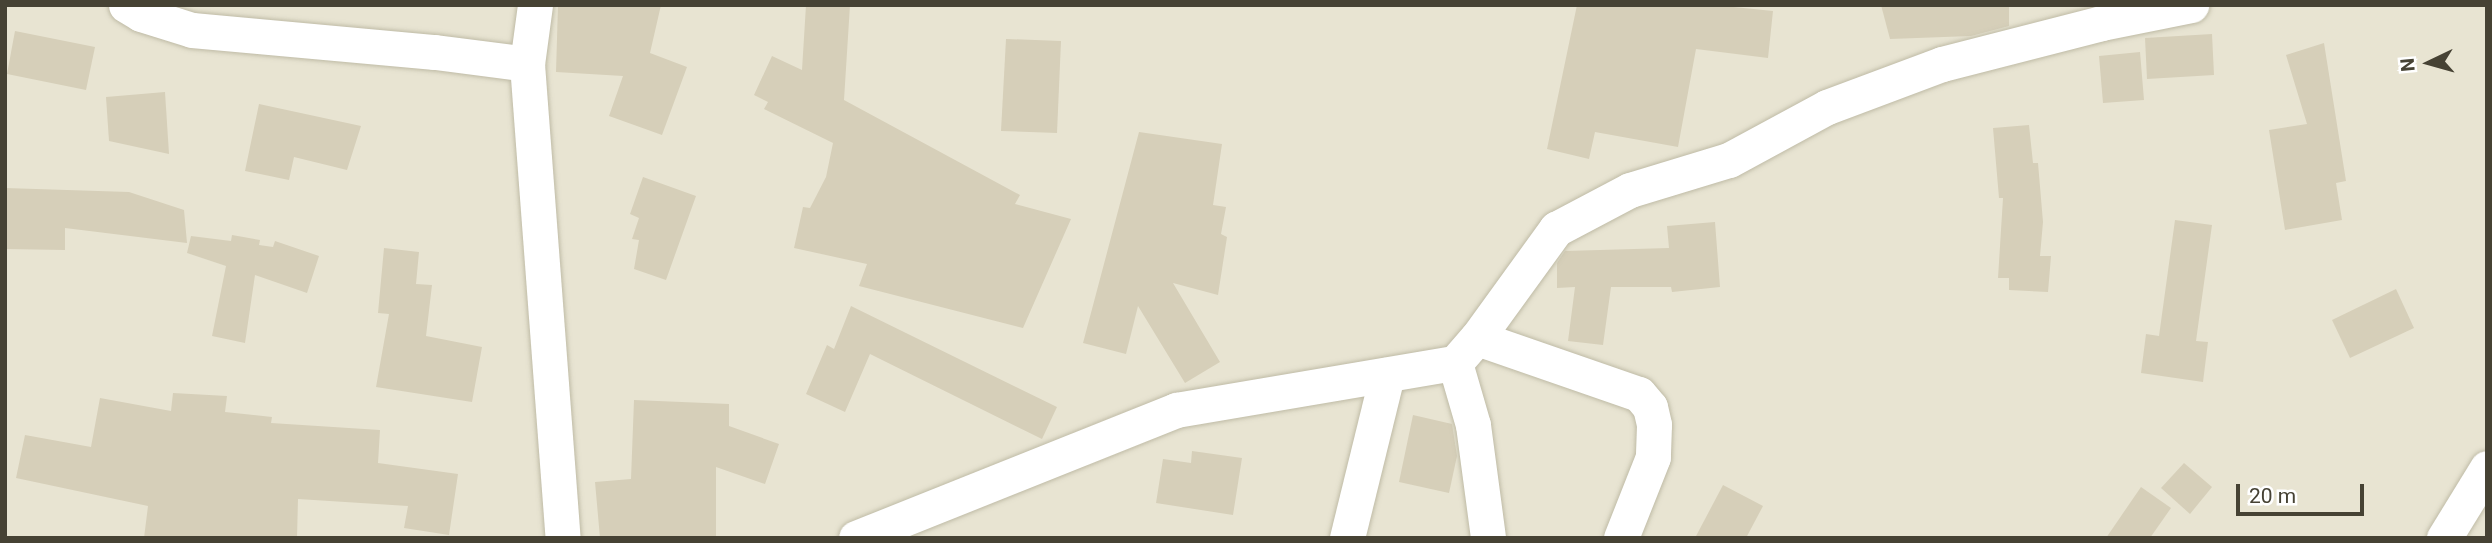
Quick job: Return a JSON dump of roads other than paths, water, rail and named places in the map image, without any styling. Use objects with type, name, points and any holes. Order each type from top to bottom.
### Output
[{"type":"street","points":[[126,5],[141,14],[192,30],[435,52],[527,64]]},
{"type":"street","points":[[535,5],[527,64],[563,538]]},
{"type":"street","points":[[1488,538],[1466,350],[1556,229],[1630,190],[1729,160],[1827,107],[1942,64],[2175,6]]},
{"type":"street","points":[[856,538],[1176,410],[1387,375],[1466,350],[1639,394],[1650,407],[1654,425],[1653,457],[1621,538]]},
{"type":"street","points":[[1347,538],[1387,375]]},
{"type":"street","points":[[2444,538],[2487,468]]}]
